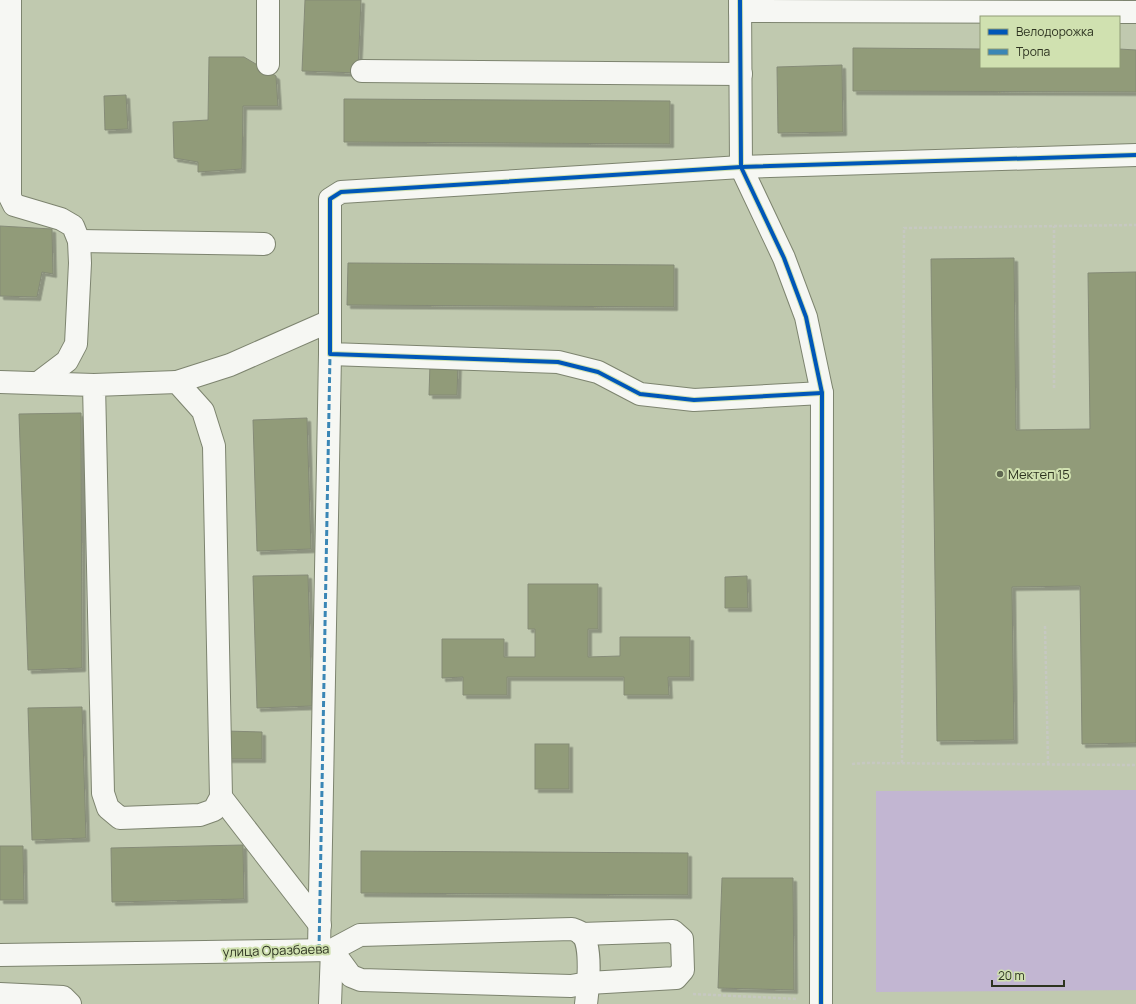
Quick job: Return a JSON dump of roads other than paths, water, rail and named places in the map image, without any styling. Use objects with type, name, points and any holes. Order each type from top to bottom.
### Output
[{"type":"street","points":[[10,0],[10,197],[14,205],[61,219],[73,226],[79,242],[80,263],[76,344],[67,361],[38,383]]},
{"type":"street","points":[[268,0],[268,64]]},
{"type":"street","points":[[821,1002],[822,393],[806,317],[784,258],[741,167],[740,6],[1136,12]]},
{"type":"street","points":[[362,71],[741,74]]},
{"type":"street","points":[[330,1004],[326,950],[320,925],[330,354],[330,199],[341,192],[741,167],[1136,155]]},
{"type":"street","points":[[79,242],[264,244]]},
{"type":"street","points":[[0,382],[94,385],[177,382],[230,365],[330,321]]},
{"type":"street","points":[[330,354],[558,362],[598,372],[640,394],[694,400],[822,393]]},
{"type":"street","points":[[94,385],[103,793],[108,808],[120,818],[200,815],[214,810],[221,797],[214,446],[203,411],[177,382]]},
{"type":"street","points":[[221,797],[320,925]]},
{"type":"street","name":"улица Оразбаева","points":[[0,955],[326,950],[360,935],[572,929],[585,939],[673,930],[682,939],[683,970],[676,978],[587,994]]},
{"type":"street","points":[[326,950],[351,976],[361,980],[571,986],[587,994],[585,939]]},
{"type":"street","points":[[0,994],[63,997],[70,1004]]},
{"type":"place","name":"Мектеп 15","points":[[1000,474]]}]
